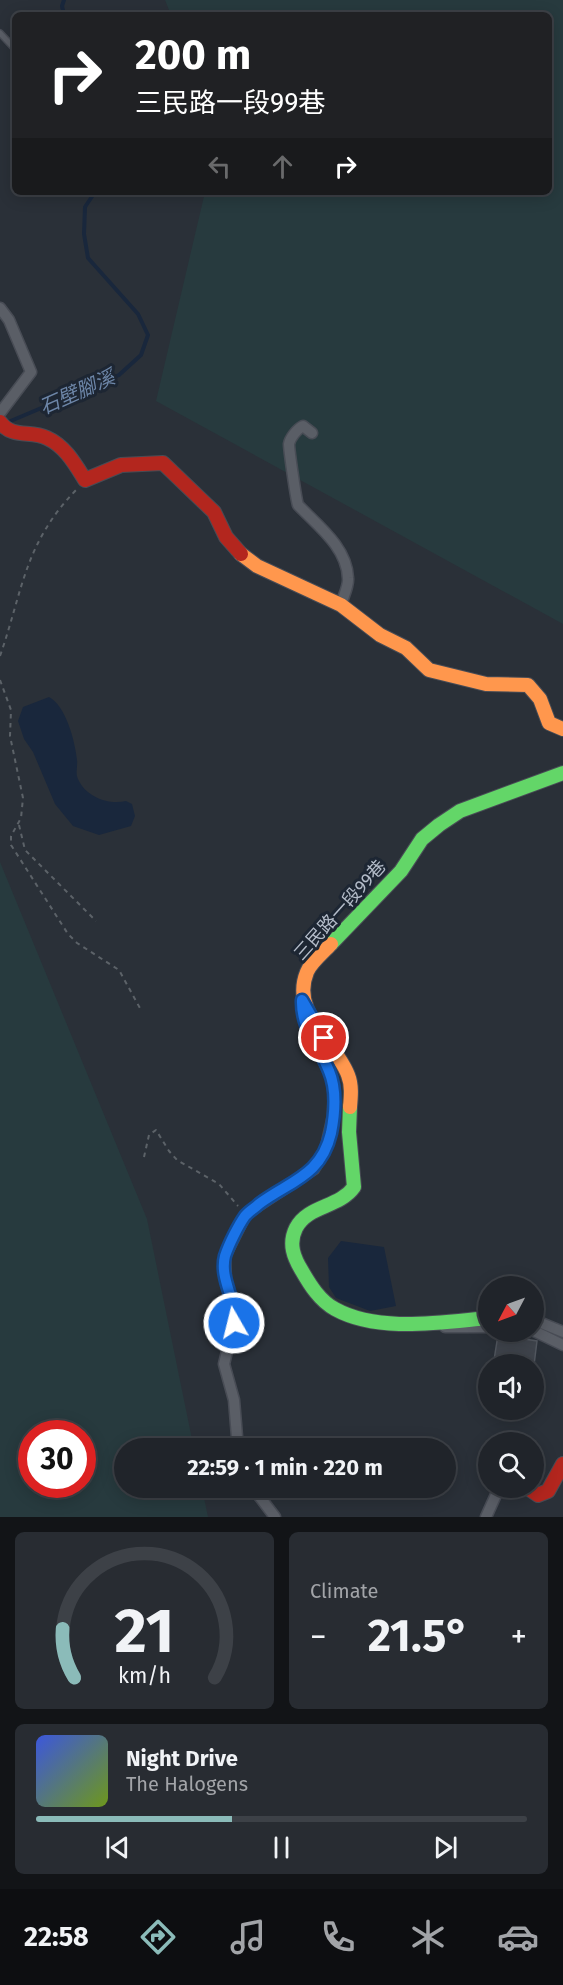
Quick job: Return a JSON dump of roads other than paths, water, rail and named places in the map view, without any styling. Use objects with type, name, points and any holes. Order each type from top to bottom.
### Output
[{"type":"street","points":[[0,308],[9,320],[31,372],[0,413]]},
{"type":"street","points":[[0,422],[12,434],[45,437],[61,447],[73,460],[85,480],[122,465],[163,463],[214,513],[226,537],[238,552],[257,566],[341,605],[380,635],[406,648],[429,670],[486,684],[528,685],[540,699],[549,723],[563,729]]},
{"type":"street","points":[[312,433],[303,426],[299,427],[289,443],[295,496],[298,505],[336,546],[345,566],[348,579],[341,605]]},
{"type":"street","name":"三民路一段99巷","points":[[302,1000],[302,984],[307,970],[401,871],[422,839],[460,811],[563,772]]},
{"type":"street","points":[[237,1438],[234,1400],[224,1364],[236,1314],[224,1265],[225,1256],[246,1214],[314,1169],[325,1151],[331,1134],[334,1087],[328,1069],[307,1032],[302,1014],[302,1000]]},
{"type":"street","points":[[302,1000],[348,1074],[350,1086],[348,1132],[354,1187],[345,1199],[305,1216],[296,1226],[291,1243],[293,1256],[305,1276],[334,1310],[365,1319],[428,1322],[478,1319]]},
{"type":"street","points":[[428,1322],[448,1328],[478,1327]]},
{"type":"street","points":[[544,1324],[563,1332]]},
{"type":"street","points":[[544,1336],[563,1345]]},
{"type":"street","points":[[544,1493],[548,1491],[563,1464]]},
{"type":"street","points":[[261,1498],[275,1517]]},
{"type":"street","points":[[486,1517],[495,1498]]},
{"type":"lane","points":[[0,33],[12,46]]},
{"type":"water","points":[[49,697],[60,708],[69,725],[76,752],[77,777],[82,785],[86,791],[105,801],[126,801],[132,804],[135,816],[131,826],[99,835],[73,826],[55,804],[33,752],[24,739],[18,721],[23,707]]},
{"type":"water","points":[[341,1241],[384,1247],[396,1306],[370,1311],[336,1298],[329,1287],[328,1258]]},
{"type":"waterway","name":"石壁腳溪","points":[[63,12],[64,0]]},
{"type":"waterway","name":"石壁腳溪","points":[[6,423],[119,375],[141,355],[148,335],[138,314],[88,258],[84,234],[85,207],[93,195]]}]
